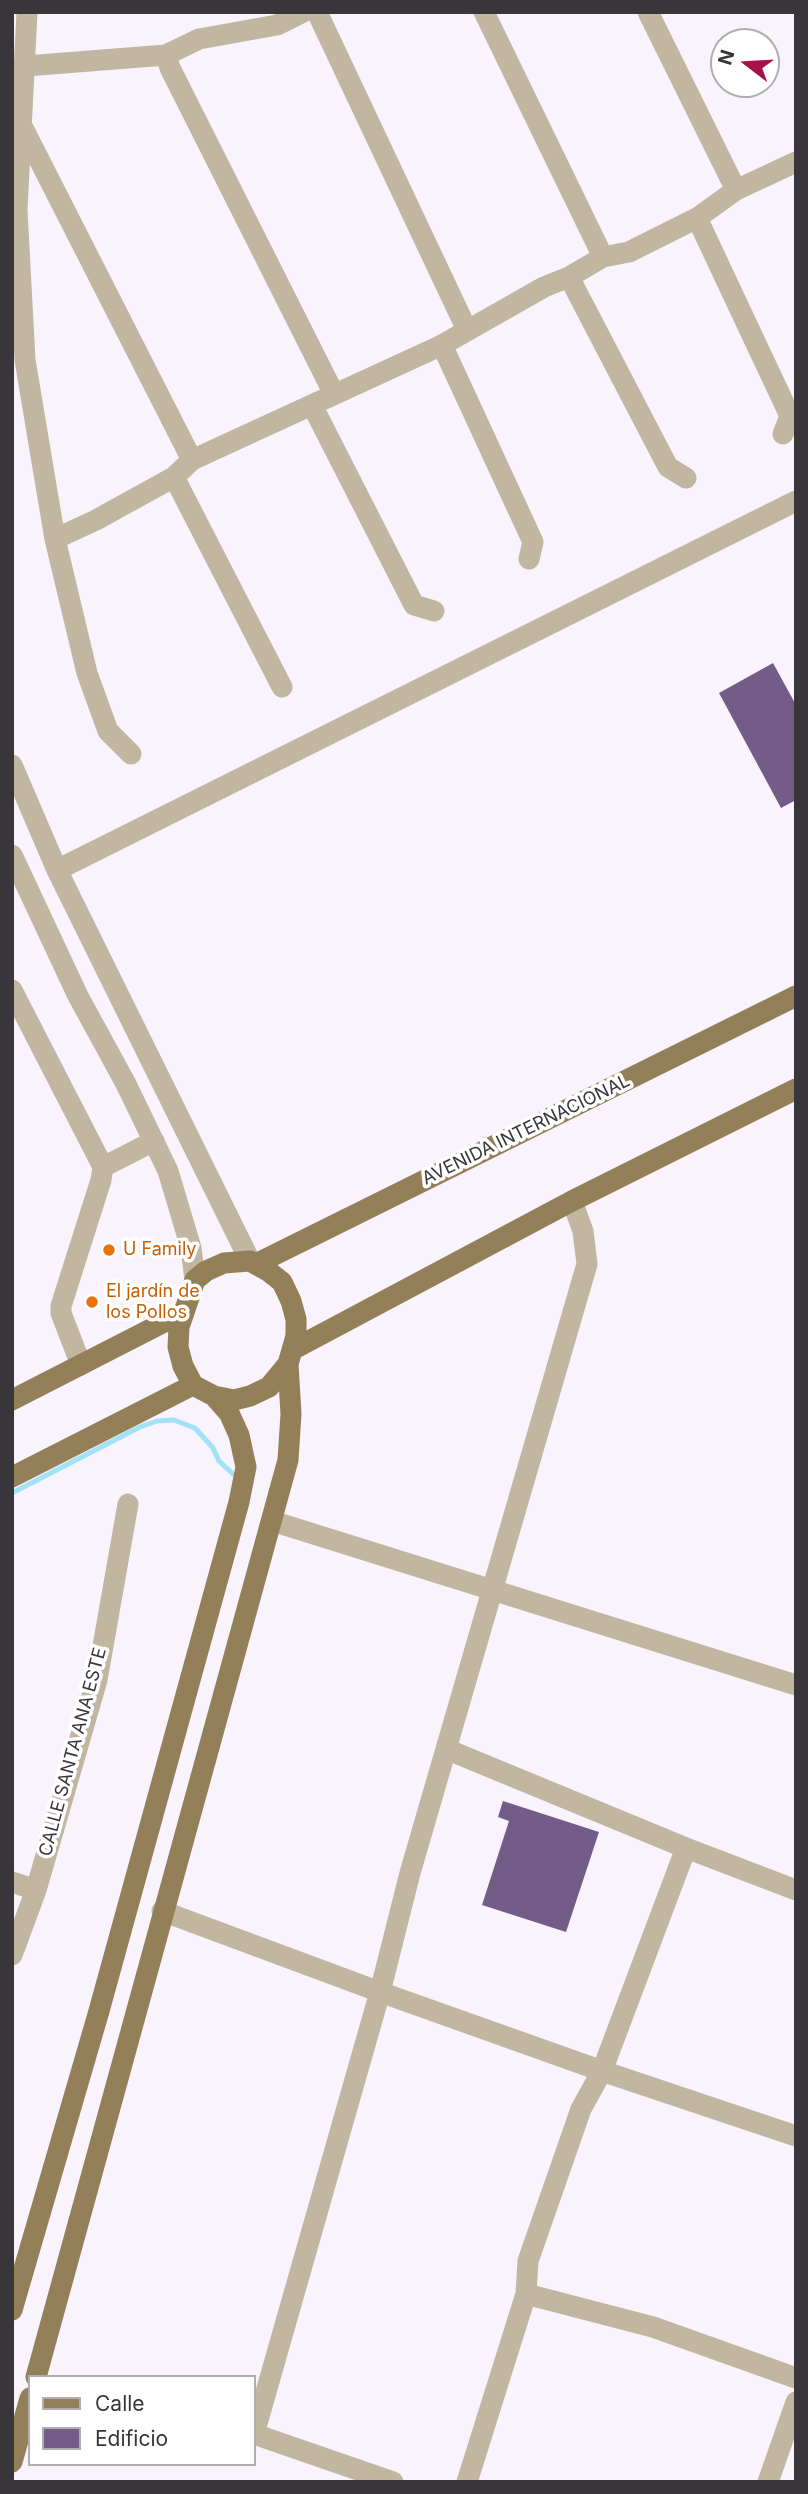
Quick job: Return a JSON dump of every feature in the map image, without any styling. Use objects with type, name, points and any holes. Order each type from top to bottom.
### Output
[{"type":"main road","name":"AVENIDA INTERNACIONAL","points":[[253,1262],[796,996]]},
{"type":"main road","points":[[40,2375],[85,2194],[288,1460],[291,1414],[290,1357],[296,1319],[282,1282],[253,1262],[224,1263],[206,1271],[195,1280],[182,1313],[178,1347],[183,1366],[194,1385],[214,1396],[234,1400],[250,1396],[270,1387],[290,1357],[572,1200],[796,1088]]},
{"type":"main road","points":[[12,1400],[182,1313]]},
{"type":"main road","points":[[12,1477],[194,1385]]},
{"type":"main road","points":[[13,2305],[219,1581],[241,1490],[246,1467],[237,1425],[214,1396]]},
{"type":"main road","points":[[50,2182],[85,2194]]},
{"type":"main road","points":[[12,2462],[28,2405]]},
{"type":"street","points":[[27,12],[17,210],[24,360],[55,539],[87,673],[108,732],[131,754]]},
{"type":"street","points":[[26,66],[166,55],[199,40],[277,25],[303,12]]},
{"type":"street","points":[[317,12],[467,330]]},
{"type":"street","points":[[484,12],[603,257]]},
{"type":"street","points":[[648,12],[736,190]]},
{"type":"street","points":[[166,55],[170,68],[334,394]]},
{"type":"street","points":[[22,127],[192,460]]},
{"type":"street","points":[[55,539],[174,477],[192,460],[442,345],[544,287],[569,277],[603,257],[629,252],[697,218],[736,190],[796,162]]},
{"type":"street","points":[[697,218],[790,416],[783,434]]},
{"type":"street","points":[[569,277],[668,467],[686,478]]},
{"type":"street","points":[[442,345],[533,542],[529,559]]},
{"type":"street","points":[[312,405],[414,605],[434,611]]},
{"type":"street","points":[[174,477],[282,687]]},
{"type":"street","points":[[57,870],[796,501]]},
{"type":"street","points":[[12,765],[57,870],[253,1262]]},
{"type":"street","points":[[12,855],[17,878],[154,1141],[172,1184],[191,1248],[195,1280]]},
{"type":"street","points":[[12,990],[103,1167],[61,1306],[61,1313],[81,1364]]},
{"type":"street","points":[[126,1084],[155,1069]]},
{"type":"street","points":[[103,1167],[154,1141]]},
{"type":"street","points":[[256,2427],[380,1993],[410,1873],[587,1264],[583,1231],[572,1200]]},
{"type":"street","name":"CALLE SANTA ANA ESTE","points":[[12,1955],[36,1890],[97,1680],[128,1504]]},
{"type":"street","points":[[272,1521],[796,1685]]},
{"type":"street","points":[[446,1749],[686,1848],[796,1890]]},
{"type":"street","points":[[467,2482],[526,2294],[528,2261],[581,2109],[602,2071],[686,1848]]},
{"type":"street","points":[[12,1882],[36,1890]]},
{"type":"street","points":[[162,1911],[380,1993],[796,2136]]},
{"type":"street","points":[[526,2294],[653,2327],[796,2378]]},
{"type":"street","points":[[768,2482],[796,2402]]},
{"type":"street","points":[[256,2435],[390,2481]]},
{"type":"building","points":[[773,663],[796,705],[796,800],[781,808],[719,693]]},
{"type":"building","points":[[503,1801],[599,1832],[566,1932],[482,1905],[509,1821],[498,1817]]},
{"type":"waterway","points":[[12,1493],[140,1427],[157,1421],[174,1420],[195,1428],[213,1448],[219,1461],[233,1474]]},
{"type":"place","name":"U Family","points":[[109,1250]]},
{"type":"place","name":"El jardín de los Pollos","points":[[92,1302]]}]
